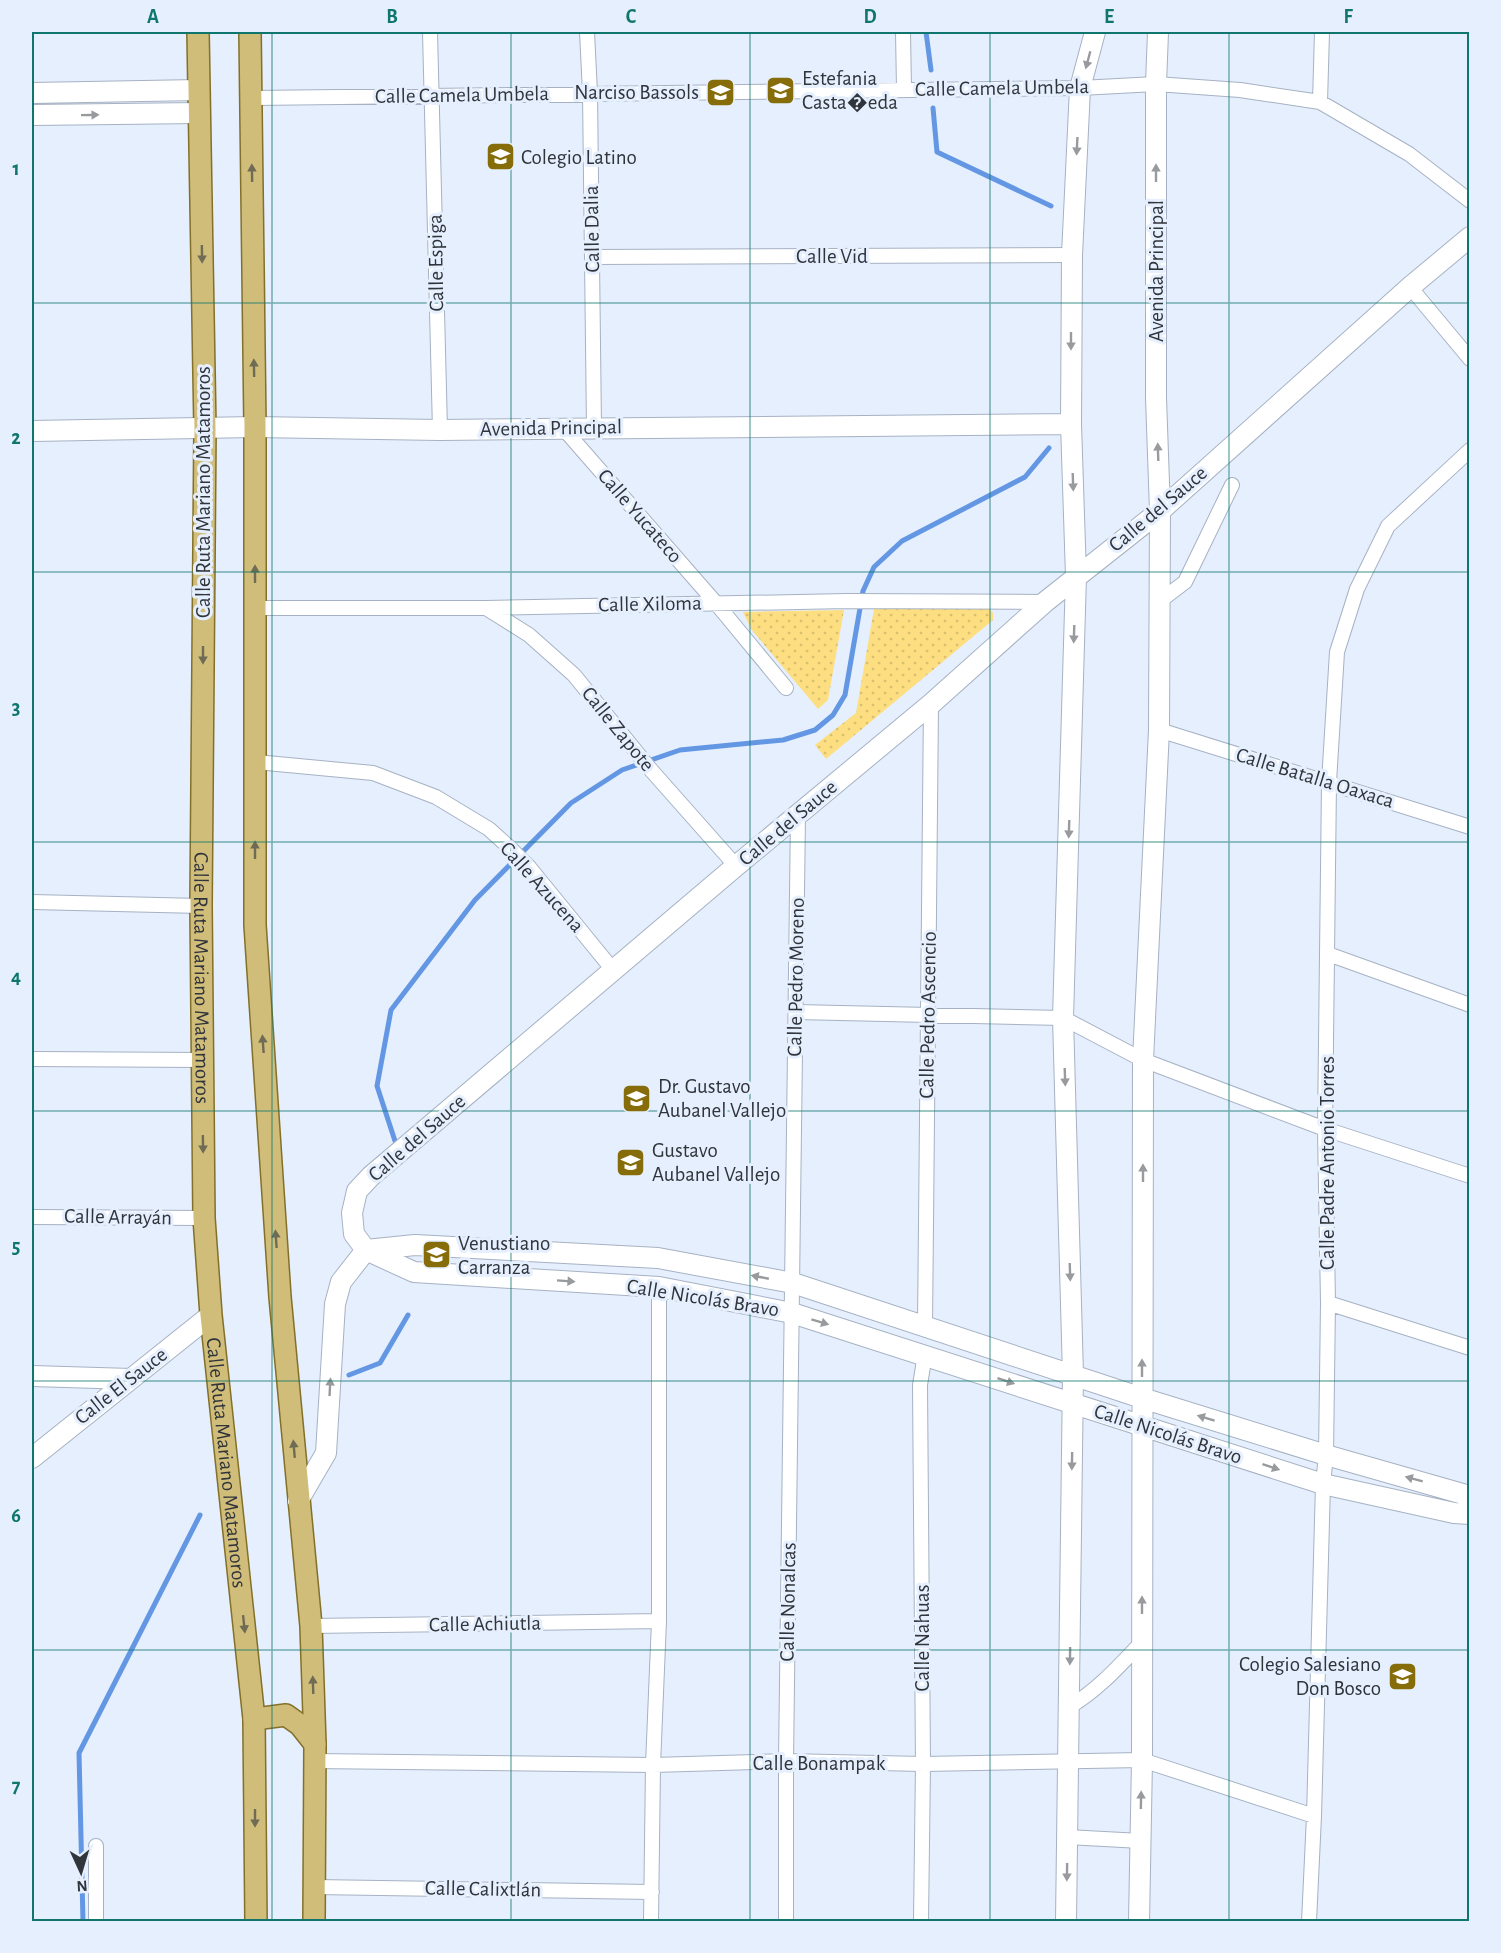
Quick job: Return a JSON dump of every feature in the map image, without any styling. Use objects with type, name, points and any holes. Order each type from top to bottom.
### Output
[{"type":"main road","name":"Calle Ruta Mariano Matamoros","points":[[198,32],[205,429],[201,906],[204,1218],[254,1719],[256,1922]]},
{"type":"main road","points":[[250,32],[255,427],[255,925],[280,1297],[311,1626],[314,1922]]},
{"type":"main road","points":[[1066,1922],[1073,1376],[1063,1018],[1076,576],[1071,424],[1071,255],[1080,88],[1095,32]]},
{"type":"main road","name":"Avenida Principal","points":[[1139,1922],[1142,1760],[1143,1060],[1160,730],[1160,511],[1156,398],[1158,32]]},
{"type":"main road","points":[[32,93],[198,90]]},
{"type":"main road","points":[[32,115],[199,113]]},
{"type":"main road","name":"Calle del Sauce","points":[[366,1250],[354,1234],[352,1213],[357,1191],[371,1176],[736,866],[931,704],[1045,602],[1160,511],[1410,287],[1470,237]]},
{"type":"main road","name":"Avenida Principal","points":[[32,431],[255,427],[440,430],[1071,424]]},
{"type":"main road","name":"Calle Nicolás Bravo","points":[[366,1250],[415,1245],[658,1258],[793,1283],[1142,1398],[1326,1455],[1470,1496]]},
{"type":"main road","points":[[298,1501],[326,1453],[334,1304],[341,1282],[366,1250]]},
{"type":"main road","name":"Calle Nicolás Bravo","points":[[366,1250],[414,1272],[658,1287],[792,1313],[1323,1484],[1454,1513],[1470,1514]]},
{"type":"main road","name":"Calle El Sauce","points":[[32,1458],[212,1315]]},
{"type":"main road","points":[[32,1376],[130,1379]]},
{"type":"main road","points":[[254,1719],[286,1715],[300,1725],[314,1752]]},
{"type":"street","name":"Calle Espiga","points":[[430,32],[440,430]]},
{"type":"street","name":"Calle Dalia","points":[[587,32],[590,93],[594,427]]},
{"type":"street","points":[[903,32],[904,89]]},
{"type":"street","points":[[1320,102],[1322,32]]},
{"type":"street","name":"Calle Camela Umbela","points":[[252,98],[1080,88],[1156,84],[1240,90],[1320,102],[1409,154],[1470,201]]},
{"type":"street","name":"Calle Vid","points":[[592,256],[1071,255]]},
{"type":"street","points":[[1410,287],[1470,359]]},
{"type":"street","name":"Calle Yucateco","points":[[563,428],[715,602],[786,688]]},
{"type":"street","name":"Calle Padre Antonio Torres","points":[[1309,1922],[1323,1484],[1326,1455],[1328,1303],[1325,1130],[1329,782],[1337,652],[1357,589],[1388,526],[1470,450]]},
{"type":"street","points":[[1160,601],[1185,582],[1232,485]]},
{"type":"street","name":"Calle Xiloma","points":[[255,608],[486,608],[715,602],[1045,602]]},
{"type":"street","name":"Calle Zapote","points":[[486,608],[530,636],[574,675],[634,750],[736,866]]},
{"type":"street","name":"Calle Pedro Ascencio","points":[[924,1326],[931,704]]},
{"type":"street","name":"Calle Batalla Oaxaca","points":[[1160,730],[1470,827]]},
{"type":"street","name":"Calle Azucena","points":[[256,762],[373,773],[436,797],[489,829],[510,848],[529,867],[614,970]]},
{"type":"street","name":"Calle Pedro Moreno","points":[[793,1283],[798,814]]},
{"type":"street","points":[[32,902],[201,906]]},
{"type":"street","points":[[1328,954],[1470,1005]]},
{"type":"street","points":[[796,1012],[1063,1018],[1143,1060],[1325,1130],[1470,1176]]},
{"type":"street","points":[[32,1059],[202,1060]]},
{"type":"street","name":"Calle Arrayán","points":[[32,1217],[204,1218]]},
{"type":"street","name":"Calle Nonalcas","points":[[786,1922],[793,1283]]},
{"type":"street","points":[[651,1922],[653,1765],[659,1621],[658,1287]]},
{"type":"street","points":[[1328,1303],[1470,1348]]},
{"type":"street","name":"Calle Nahuas","points":[[921,1922],[923,1764],[920,1385],[925,1354]]},
{"type":"street","name":"Calle Achiutla","points":[[311,1626],[659,1621]]},
{"type":"street","points":[[1069,1707],[1081,1700],[1110,1675],[1142,1642]]},
{"type":"street","name":"Calle Bonampak","points":[[314,1752],[653,1765],[786,1761],[923,1764],[1142,1760],[1314,1816]]},
{"type":"street","points":[[1067,1837],[1141,1841]]},
{"type":"street","points":[[96,1846],[96,1922]]},
{"type":"street","name":"Calle Calixtlán","points":[[315,1887],[652,1892]]},
{"type":"shaded area","points":[[987,607],[993,613],[993,620],[826,759],[815,745],[856,713],[874,609]]},
{"type":"shaded area","points":[[844,610],[828,700],[818,709],[751,629],[743,612]]},
{"type":"waterway","points":[[926,32],[931,70]]},
{"type":"waterway","points":[[933,108],[937,152],[1051,206]]},
{"type":"waterway","points":[[395,1141],[377,1086],[391,1010],[475,900],[571,803],[622,770],[680,750],[783,740],[815,730],[833,715],[845,695],[863,591],[874,567],[902,541],[1025,477],[1049,448]]},
{"type":"waterway","points":[[349,1375],[380,1363],[408,1315]]},
{"type":"waterway","points":[[83,1922],[79,1753],[200,1515]]},
{"type":"place","name":"Estefania Casta�eda","points":[[781,90]]},
{"type":"place","name":"Narciso Bassols","points":[[720,92]]},
{"type":"place","name":"Colegio Latino","points":[[500,157]]},
{"type":"place","name":"Dr. Gustavo Aubanel Vallejo","points":[[637,1098]]},
{"type":"place","name":"Gustavo Aubanel Vallejo","points":[[631,1162]]},
{"type":"place","name":"Venustiano Carranza","points":[[437,1255]]},
{"type":"place","name":"Colegio Salesiano Don Bosco","points":[[1402,1676]]}]
